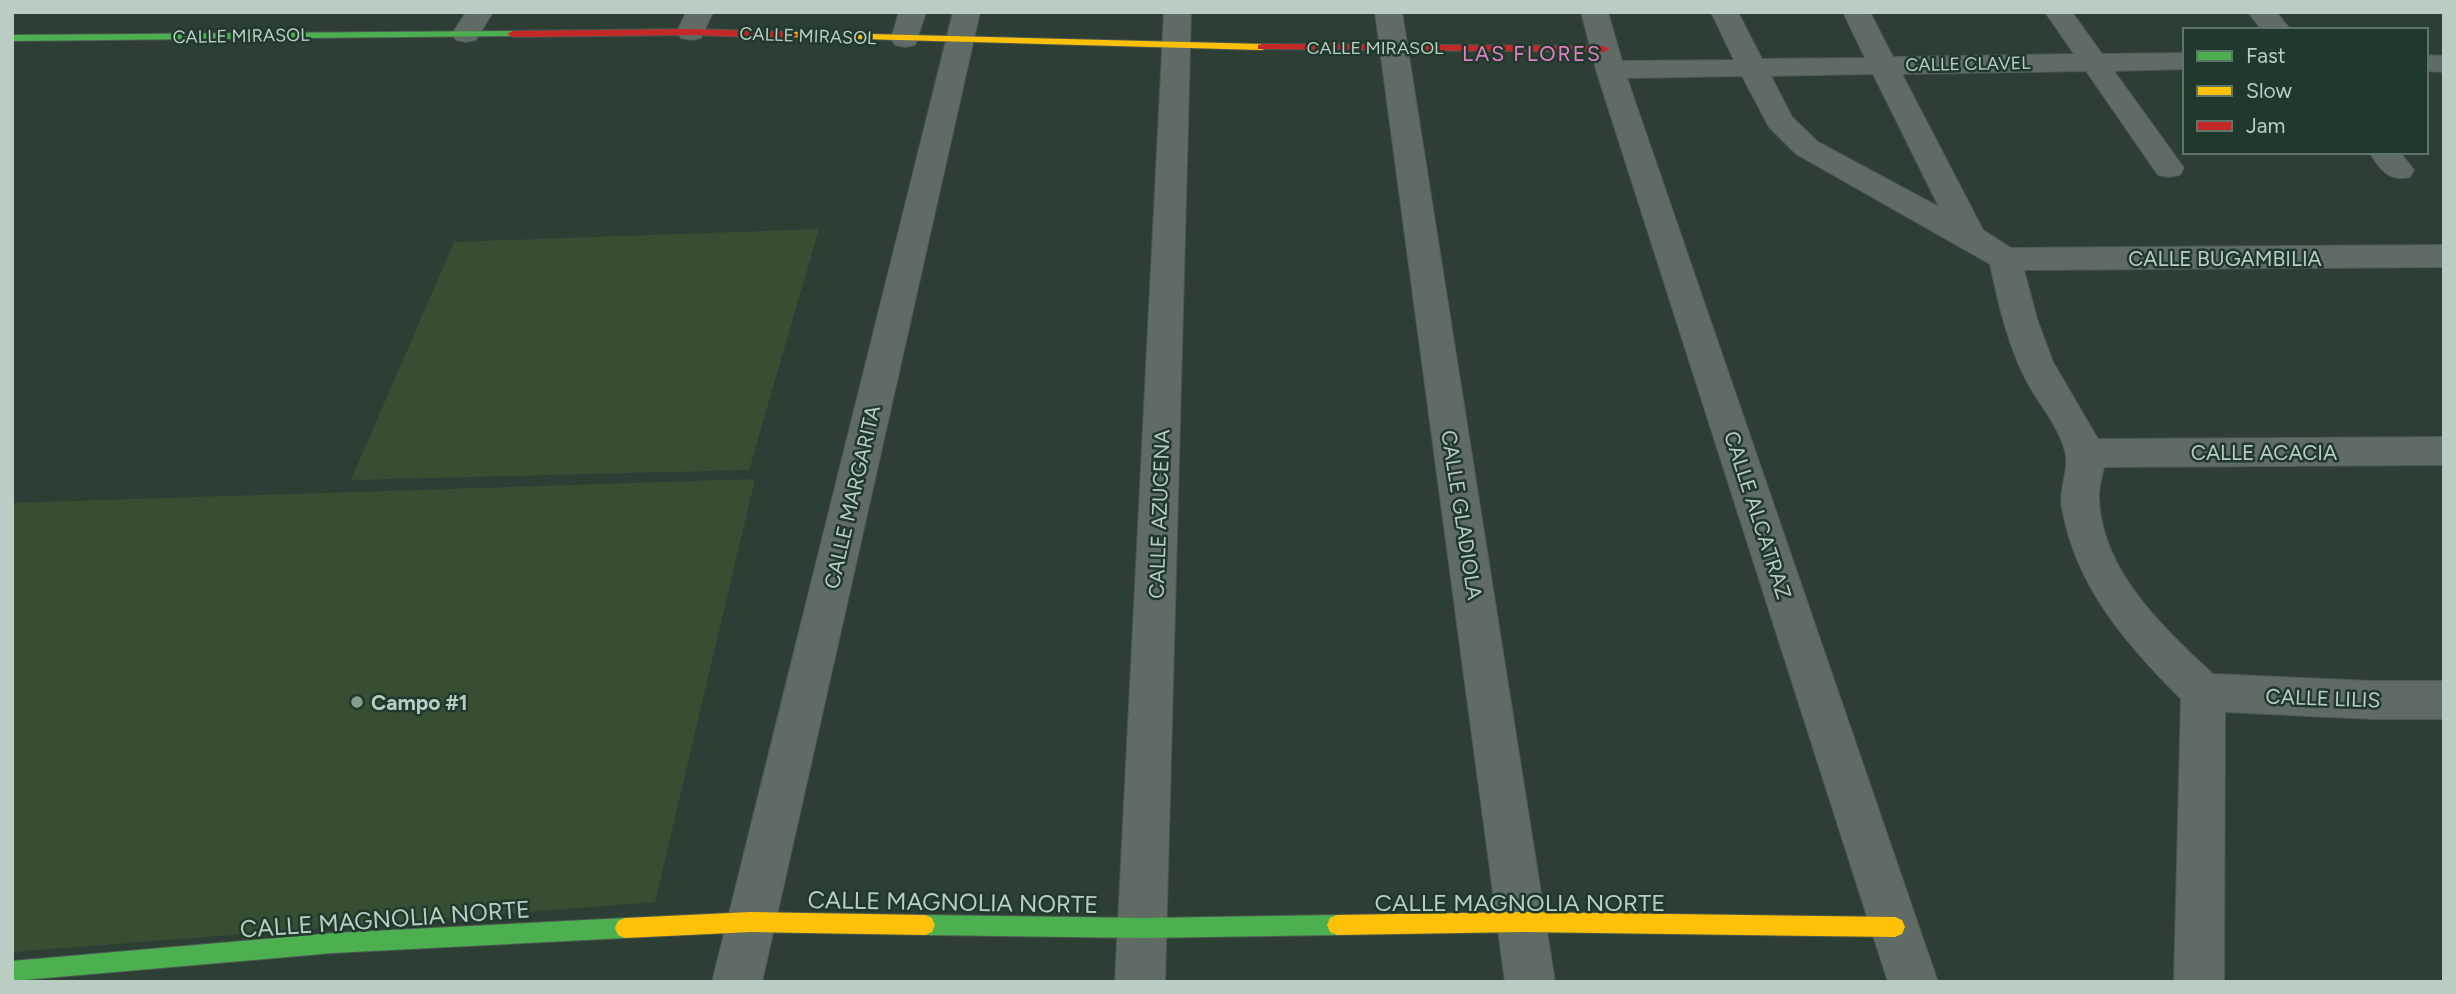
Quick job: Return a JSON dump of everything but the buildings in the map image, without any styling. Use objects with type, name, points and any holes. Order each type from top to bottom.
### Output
[{"type":"street","points":[[905,39],[913,12]]},
{"type":"street","points":[[1724,12],[1779,121],[1807,148],[2006,259],[2018,318],[2043,377],[2085,453],[2079,501],[2089,543],[2111,590],[2144,637],[2203,692],[2199,982]]},
{"type":"street","points":[[1856,12],[1970,237]]},
{"type":"street","points":[[2058,12],[2169,168]]},
{"type":"street","points":[[2261,12],[2275,28]]},
{"type":"street","name":"CALLE MIRASOL","points":[[12,38],[472,23],[695,22],[905,39],[964,27],[1390,30],[1603,44],[1751,68]]},
{"type":"street","name":"CALLE MARGARITA","points":[[737,982],[964,27]]},
{"type":"street","name":"CALLE AZUCENA","points":[[1140,982],[1176,30]]},
{"type":"street","name":"CALLE GLADIOLA","points":[[1390,30],[1530,982]]},
{"type":"street","name":"CALLE ALCATRAZ","points":[[1603,44],[1913,982]]},
{"type":"street","name":"CALLE CLAVEL","points":[[1751,68],[2183,61]]},
{"type":"street","name":"CALLE BUGAMBILIA","points":[[2006,259],[2444,256]]},
{"type":"street","name":"CALLE ACACIA","points":[[2085,453],[2444,451]]},
{"type":"street","name":"CALLE LILIS","points":[[2203,692],[2444,701]]},
{"type":"street","name":"CALLE MAGNOLIA NORTE","points":[[12,971],[333,943],[751,922],[1144,928],[1523,922],[1895,927]]},
{"type":"green space","points":[[819,229],[749,470],[351,480],[454,242]]},
{"type":"green space","name":"Campo #1","points":[[755,479],[655,902],[12,952],[12,503]]},
{"type":"traffic: fast","points":[[12,38],[513,34]]},
{"type":"traffic: fast","points":[[925,925],[1144,928],[1337,925]]},
{"type":"traffic: fast","points":[[12,971],[333,943],[625,928]]},
{"type":"traffic: slow","points":[[792,35],[1262,47]]},
{"type":"traffic: slow","points":[[625,928],[751,922],[925,925]]},
{"type":"traffic: slow","points":[[1337,925],[1523,922],[1895,927]]},
{"type":"traffic: jam","points":[[513,34],[691,32],[792,35]]},
{"type":"traffic: jam","points":[[1262,47],[1604,49]]},
{"type":"place","name":"Campo #1","points":[[357,702]]},
{"type":"district","name":"LAS FLORES","points":[[1532,53]]}]
